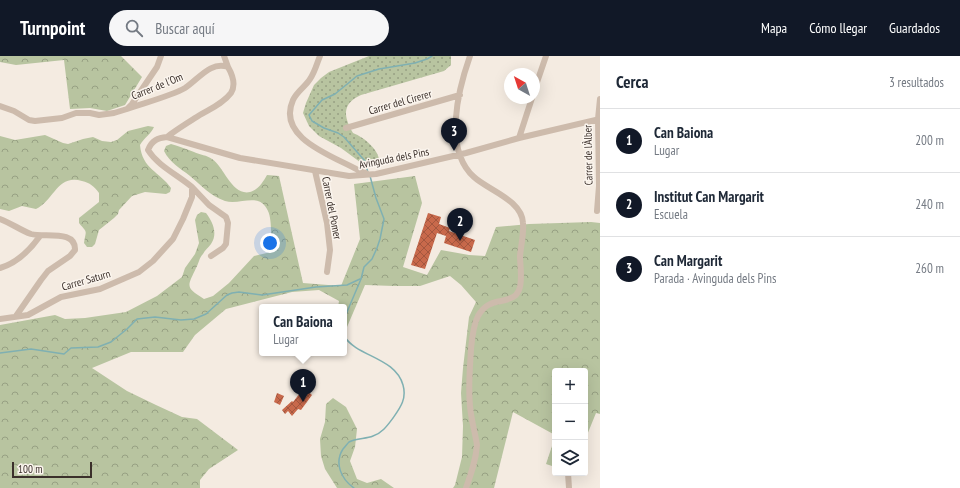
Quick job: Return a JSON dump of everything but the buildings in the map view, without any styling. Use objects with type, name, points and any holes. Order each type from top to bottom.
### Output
[{"type":"street","points":[[127,109],[157,67],[161,56]]},
{"type":"street","points":[[211,256],[223,248],[226,244],[228,223],[226,217],[209,205],[192,187],[159,162],[148,150],[151,144],[158,138],[167,137],[196,117],[218,105],[232,92],[232,77],[224,56]]},
{"type":"street","points":[[320,56],[311,78],[294,98],[290,107],[290,115],[295,130],[308,144],[370,175]]},
{"type":"street","points":[[466,488],[474,464],[476,452],[476,439],[470,406],[469,388],[474,327],[478,316],[484,308],[490,304],[516,295],[520,290],[523,221],[520,213],[506,198],[473,176],[464,165],[459,154],[456,126],[463,79],[470,56]]},
{"type":"street","points":[[540,74],[546,56]]},
{"type":"street","name":"Carrer de l'Om","points":[[0,106],[14,111],[29,120],[35,121],[62,118],[76,113],[90,113],[99,115],[114,113],[185,88],[209,69],[216,66],[223,65],[228,67]]},
{"type":"street","name":"Carrer del Cirerer","points":[[346,128],[460,95]]},
{"type":"street","name":"Carrer de l'Àlber","points":[[597,211],[599,186],[600,99]]},
{"type":"street","points":[[519,138],[530,104]]},
{"type":"street","name":"Avinguda dels Pins","points":[[167,137],[240,158],[349,176],[370,175],[599,119]]},
{"type":"street","name":"Carrer del Pomer","points":[[315,171],[328,230],[330,250],[327,272]]},
{"type":"street","name":"Carrer Saturn","points":[[0,319],[28,315],[61,297],[100,289],[139,272],[149,265],[173,239],[192,197],[192,187]]},
{"type":"street","points":[[0,219],[21,230],[40,236],[63,236],[71,239],[75,244],[75,250],[70,256],[48,271],[16,316]]},
{"type":"street","points":[[0,268],[14,262],[24,254],[40,236]]},
{"type":"street","points":[[568,476],[569,488]]},
{"type":"green space","points":[[0,56],[121,56],[142,77],[125,105],[107,111],[90,108],[70,109],[64,60],[16,65],[0,62]]},
{"type":"green space","points":[[369,56],[451,56],[451,65],[444,71],[361,95],[350,102],[347,107],[346,116],[353,133],[372,146],[378,156],[378,166],[368,167],[341,148],[319,136],[309,126],[303,113],[314,85],[321,78],[329,72]]},
{"type":"green space","points":[[148,126],[154,127],[140,145],[141,153],[144,160],[152,170],[171,188],[170,192],[166,194],[145,192],[132,196],[119,210],[118,214],[99,230],[95,244],[92,247],[87,247],[84,243],[86,232],[79,223],[79,218],[99,202],[99,193],[94,187],[87,183],[74,180],[67,181],[56,189],[42,205],[36,209],[22,206],[9,211],[0,209],[0,136],[15,140],[45,135],[68,144],[93,137],[102,141],[111,142],[117,140],[128,131]]},
{"type":"green space","points":[[171,144],[210,158],[216,163],[238,190],[244,192],[250,192],[258,188],[267,175],[279,176],[303,283],[341,286],[360,239],[354,184],[415,176],[422,203],[403,267],[427,275],[441,250],[485,256],[496,227],[529,224],[600,223],[600,414],[596,413],[588,433],[588,368],[552,368],[552,433],[513,412],[494,488],[453,488],[462,457],[463,426],[461,393],[463,368],[469,317],[476,302],[461,285],[450,276],[420,286],[365,285],[347,327],[347,304],[338,304],[339,301],[319,290],[292,292],[226,309],[195,335],[183,352],[131,352],[92,368],[127,391],[182,417],[197,419],[238,450],[209,469],[200,480],[200,488],[0,488],[0,325],[55,315],[65,319],[85,318],[126,312],[157,296],[182,277],[185,268],[195,254],[199,243],[195,220],[197,215],[201,212],[206,213],[211,220],[214,228],[214,236],[211,244],[201,257],[191,279],[190,286],[193,292],[204,299],[213,296],[229,283],[254,256],[271,252],[273,247],[270,221],[268,210],[265,206],[252,200],[230,202],[220,199],[206,190],[169,159],[164,151],[166,146]]},
{"type":"green space","points":[[333,398],[346,407],[357,429],[355,447],[350,461],[357,479],[367,483],[381,479],[394,488],[337,488],[325,469],[321,456],[320,439],[325,422],[326,404]]},
{"type":"green space","points":[[552,446],[552,466],[546,464]]},
{"type":"waterway","points":[[368,173],[365,161],[344,137],[312,121],[309,115],[322,100],[335,94],[357,76],[379,69],[415,63],[432,56]]},
{"type":"waterway","points":[[347,312],[361,279],[364,267],[372,259],[377,248],[384,219],[370,176]]},
{"type":"waterway","points":[[0,353],[31,349],[64,354],[71,348],[98,347],[111,342],[137,319],[155,317],[181,320],[194,319],[206,314],[227,295],[232,293],[239,292],[262,295],[316,287],[347,285],[360,279]]},
{"type":"waterway","points":[[347,340],[358,349],[392,368],[399,376],[404,390],[400,407],[384,429],[373,436],[349,442],[340,454],[339,465],[342,475],[354,488]]},
{"type":"place","name":"Can Margarit","points":[[454,151]]},
{"type":"place","name":"Institut Can Margarit","points":[[460,241]]},
{"type":"place","name":"Can Baiona","points":[[303,402]]}]
